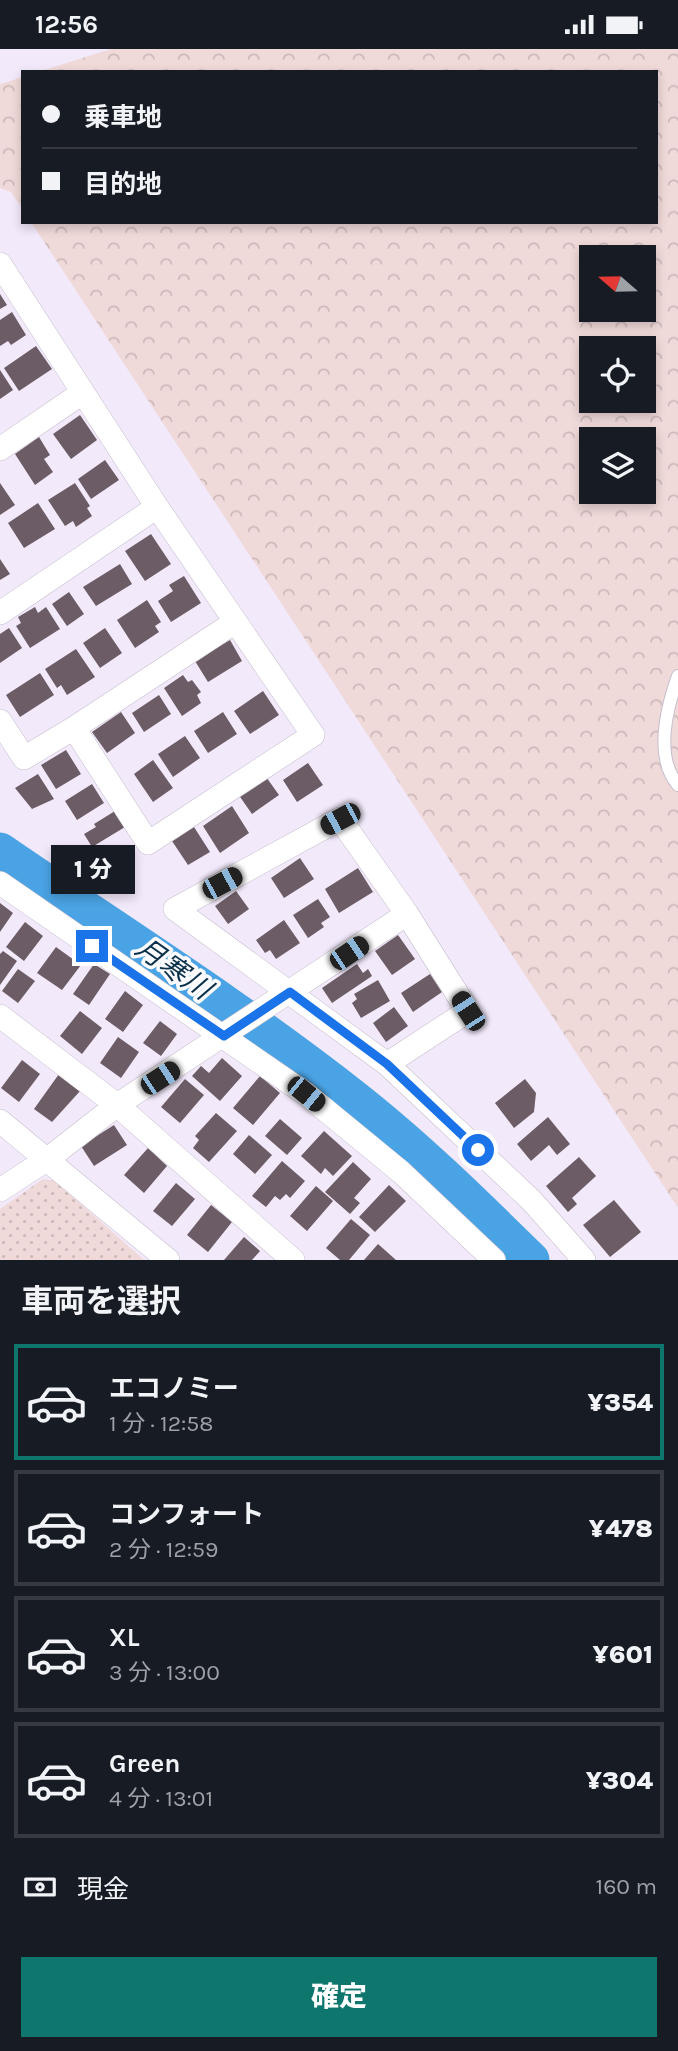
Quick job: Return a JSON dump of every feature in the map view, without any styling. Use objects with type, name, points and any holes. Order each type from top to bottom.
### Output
[{"type":"street","points":[[1,265],[157,507],[313,735],[148,843],[74,728]]},
{"type":"street","points":[[0,449],[82,393]]},
{"type":"street","points":[[0,613],[157,507]]},
{"type":"street","points":[[0,720],[24,758],[235,622]]},
{"type":"street","points":[[387,1064],[468,1011],[407,914],[340,819],[174,909],[284,996],[387,1064],[532,1201],[584,1260]]},
{"type":"street","points":[[0,883],[231,1031],[401,1172],[484,1257]]},
{"type":"street","points":[[0,1190],[49,1158],[117,1105],[407,914]]},
{"type":"street","points":[[0,1016],[117,1105],[293,1260]]},
{"type":"street","points":[[0,1121],[49,1158],[168,1260]]},
{"type":"lane","points":[[678,676],[668,705],[665,753],[678,785]]},
{"type":"green space","points":[[111,49],[678,49],[678,1208],[32,224],[658,224],[658,70],[44,70]]},
{"type":"green space","points":[[21,78],[21,207],[11,192],[0,188],[0,84]]},
{"type":"green space","points":[[43,1179],[55,1181],[144,1260],[0,1260],[0,1209]]},
{"type":"building","points":[[0,294],[7,305],[0,309]]},
{"type":"building","points":[[12,312],[26,335],[11,345],[8,341],[0,346],[0,320]]},
{"type":"building","points":[[36,346],[52,369],[19,391],[4,368]]},
{"type":"building","points":[[0,370],[13,390],[0,399]]},
{"type":"building","points":[[80,415],[97,440],[71,459],[53,434]]},
{"type":"building","points":[[39,437],[50,455],[44,459],[53,472],[35,485],[15,454]]},
{"type":"building","points":[[105,460],[119,480],[91,499],[78,479]]},
{"type":"building","points":[[0,483],[15,505],[0,515]]},
{"type":"building","points":[[75,483],[90,506],[87,508],[92,516],[76,527],[73,521],[65,526],[48,500]]},
{"type":"building","points":[[38,503],[55,529],[24,548],[8,523]]},
{"type":"building","points":[[151,534],[171,564],[145,581],[125,551]]},
{"type":"building","points":[[0,559],[10,574],[0,580]]},
{"type":"building","points":[[120,564],[132,584],[96,606],[83,587]]},
{"type":"building","points":[[184,576],[201,603],[171,622],[158,601],[173,591],[169,585]]},
{"type":"building","points":[[69,592],[84,614],[67,626],[52,604]]},
{"type":"building","points":[[147,600],[161,622],[155,626],[159,632],[135,648],[117,620]]},
{"type":"building","points":[[35,607],[38,613],[46,607],[60,629],[30,648],[16,626],[21,623],[18,617]]},
{"type":"building","points":[[9,628],[22,648],[0,663],[0,634]]},
{"type":"building","points":[[105,628],[122,653],[100,668],[83,643]]},
{"type":"building","points":[[230,640],[242,661],[208,682],[195,661]]},
{"type":"building","points":[[76,649],[95,677],[67,695],[61,685],[57,688],[45,669]]},
{"type":"building","points":[[40,673],[54,695],[20,717],[6,695]]},
{"type":"building","points":[[183,675],[188,682],[192,680],[201,692],[197,695],[201,703],[182,716],[164,688]]},
{"type":"building","points":[[263,691],[279,715],[250,734],[234,711]]},
{"type":"building","points":[[159,695],[171,714],[144,732],[132,713]]},
{"type":"building","points":[[121,712],[135,733],[107,753],[92,732]]},
{"type":"building","points":[[223,712],[237,734],[208,753],[194,731]]},
{"type":"building","points":[[185,736],[200,758],[173,777],[158,754]]},
{"type":"building","points":[[66,750],[81,774],[56,789],[41,765]]},
{"type":"building","points":[[153,760],[173,788],[153,802],[134,774]]},
{"type":"building","points":[[308,763],[323,785],[297,802],[283,780]]},
{"type":"building","points":[[38,774],[54,799],[32,809],[15,788]]},
{"type":"building","points":[[264,774],[279,795],[252,814],[238,794]]},
{"type":"building","points":[[92,784],[104,803],[77,820],[65,801]]},
{"type":"building","points":[[232,806],[249,833],[220,853],[203,826]]},
{"type":"building","points":[[115,811],[125,827],[92,847],[84,834]]},
{"type":"building","points":[[194,827],[210,852],[188,865],[172,841]]},
{"type":"building","points":[[300,858],[314,879],[284,898],[271,878]]},
{"type":"building","points":[[358,868],[373,892],[339,913],[325,889]]},
{"type":"building","points":[[236,891],[249,909],[228,924],[215,906]]},
{"type":"building","points":[[318,899],[330,917],[321,923],[324,927],[308,938],[293,915]]},
{"type":"building","points":[[0,903],[13,913],[0,932]]},
{"type":"building","points":[[284,920],[300,943],[276,959],[270,950],[265,953],[256,940]]},
{"type":"building","points":[[25,922],[43,936],[24,961],[6,947]]},
{"type":"building","points":[[398,935],[415,959],[392,975],[375,951]]},
{"type":"building","points":[[56,947],[81,965],[62,990],[37,973]]},
{"type":"building","points":[[3,951],[17,961],[0,985],[0,954]]},
{"type":"building","points":[[94,964],[110,974],[89,1005],[73,994]]},
{"type":"building","points":[[357,964],[363,973],[368,969],[372,976],[332,1003],[322,988]]},
{"type":"building","points":[[18,969],[35,981],[18,1003],[2,991]]},
{"type":"building","points":[[430,974],[442,992],[413,1012],[401,993]]},
{"type":"building","points":[[378,980],[390,1001],[361,1018],[352,1003],[357,999],[354,994]]},
{"type":"building","points":[[125,991],[143,1005],[123,1032],[105,1019]]},
{"type":"building","points":[[394,1007],[408,1026],[386,1042],[373,1023]]},
{"type":"building","points":[[80,1011],[102,1028],[82,1054],[60,1036]]},
{"type":"building","points":[[160,1021],[177,1034],[161,1056],[143,1043]]},
{"type":"building","points":[[118,1037],[139,1052],[121,1078],[100,1063]]},
{"type":"building","points":[[222,1058],[242,1076],[220,1101],[192,1076],[201,1066],[209,1073]]},
{"type":"building","points":[[22,1060],[40,1074],[19,1102],[1,1088]]},
{"type":"building","points":[[59,1074],[81,1090],[52,1122],[34,1109]]},
{"type":"building","points":[[260,1076],[280,1093],[253,1125],[233,1108]]},
{"type":"building","points":[[185,1079],[204,1095],[180,1123],[161,1107]]},
{"type":"building","points":[[525,1079],[536,1093],[534,1112],[514,1128],[495,1103]]},
{"type":"building","points":[[216,1113],[237,1131],[209,1162],[193,1148],[199,1140],[195,1136]]},
{"type":"building","points":[[548,1117],[570,1144],[557,1155],[549,1145],[531,1161],[517,1144]]},
{"type":"building","points":[[280,1119],[302,1138],[287,1155],[265,1136]]},
{"type":"building","points":[[114,1125],[127,1145],[94,1166],[81,1146]]},
{"type":"building","points":[[324,1131],[352,1156],[333,1176],[325,1168],[321,1174],[301,1156]]},
{"type":"building","points":[[249,1135],[272,1155],[255,1174],[233,1154]]},
{"type":"building","points":[[148,1148],[167,1166],[144,1193],[124,1175]]},
{"type":"building","points":[[579,1157],[596,1176],[572,1198],[577,1204],[568,1212],[546,1186]]},
{"type":"building","points":[[282,1161],[305,1181],[290,1198],[286,1194],[280,1200],[275,1196],[266,1207],[252,1196]]},
{"type":"building","points":[[353,1162],[371,1179],[354,1198],[360,1203],[350,1214],[325,1192]]},
{"type":"building","points":[[176,1183],[195,1199],[172,1226],[153,1211]]},
{"type":"building","points":[[389,1185],[406,1201],[375,1232],[359,1217]]},
{"type":"building","points":[[316,1186],[333,1201],[307,1231],[290,1216]]},
{"type":"building","points":[[614,1200],[641,1232],[610,1257],[583,1225]]},
{"type":"building","points":[[211,1205],[232,1222],[208,1252],[187,1235]]},
{"type":"building","points":[[351,1219],[370,1235],[349,1260],[340,1260],[326,1248]]},
{"type":"building","points":[[244,1237],[260,1251],[252,1260],[224,1260]]},
{"type":"building","points":[[378,1244],[396,1260],[364,1260]]},
{"type":"waterway","name":"月寒川","points":[[0,851],[222,1001],[351,1096],[421,1155],[531,1260]]},
{"type":"route","points":[[92,946],[224,1036],[290,992],[387,1064],[478,1150]]}]
